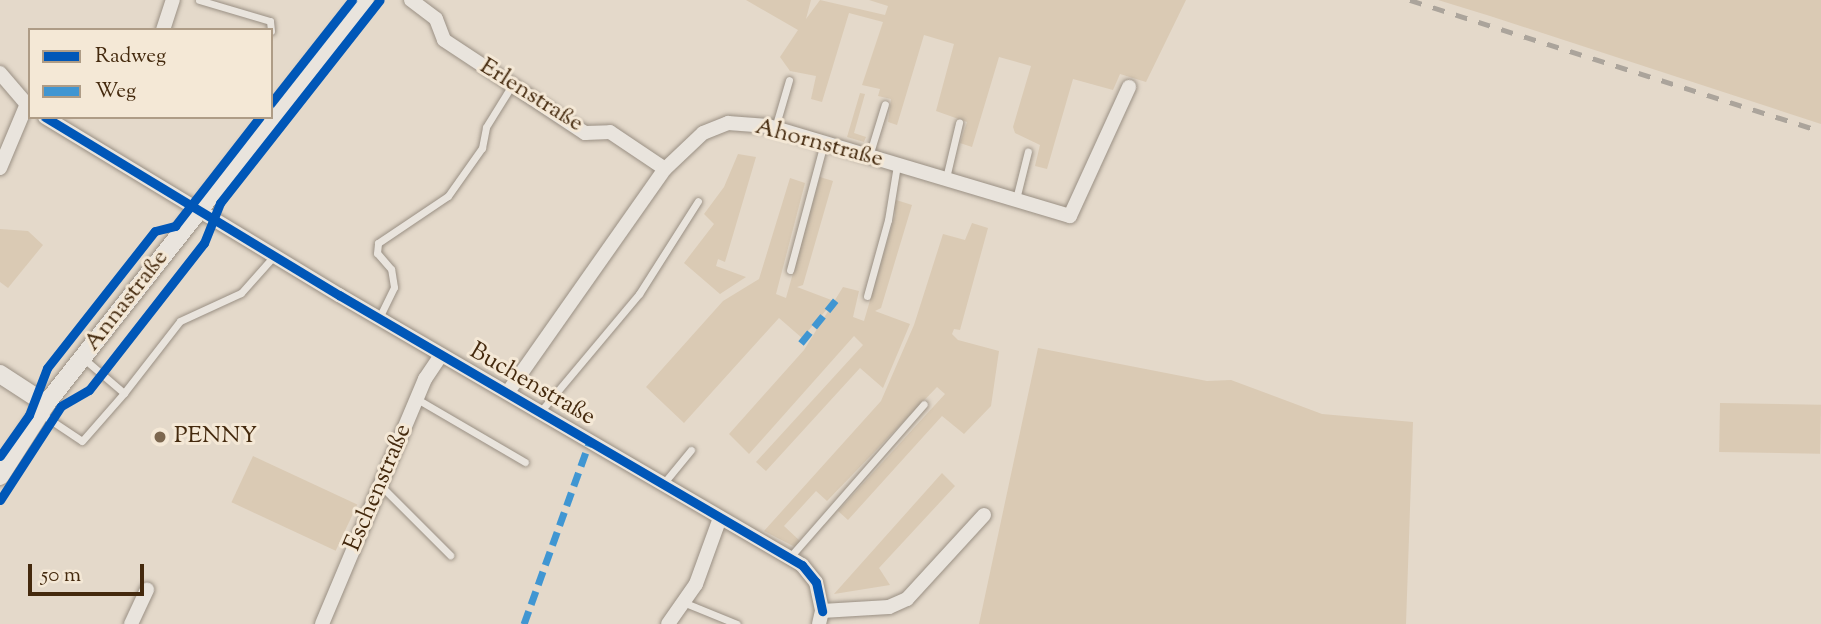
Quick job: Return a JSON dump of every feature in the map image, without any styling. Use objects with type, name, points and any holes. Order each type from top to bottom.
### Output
[{"type":"street","points":[[164,28],[173,0]]},
{"type":"street","name":"Annastraße","points":[[273,116],[365,0]]},
{"type":"street","name":"Erlenstraße","points":[[411,0],[436,19],[444,40],[585,133],[610,132],[665,170]]},
{"type":"street","points":[[0,73],[28,107],[0,168]]},
{"type":"street","name":"Ahornstraße","points":[[508,392],[665,170],[704,133],[728,123],[775,128],[1070,216],[1129,88]]},
{"type":"street","name":"Buchenstraße","points":[[48,119],[441,355],[790,558],[816,582],[820,617]]},
{"type":"street","name":"Annastraße","points":[[0,476],[43,408],[271,119]]},
{"type":"street","name":"Eschenstraße","points":[[322,624],[417,399],[441,355]]},
{"type":"street","points":[[0,374],[43,408]]},
{"type":"street","points":[[820,617],[889,607],[907,599],[984,514]]},
{"type":"street","points":[[668,624],[696,584],[720,519]]},
{"type":"street","points":[[131,624],[147,590]]},
{"type":"lane","points":[[199,0],[270,21],[271,28]]},
{"type":"lane","points":[[775,128],[789,80]]},
{"type":"lane","points":[[379,318],[394,287],[391,269],[377,253],[378,243],[448,196],[482,148],[486,127],[512,85]]},
{"type":"lane","points":[[869,156],[885,104]]},
{"type":"lane","points":[[946,178],[959,123]]},
{"type":"lane","points":[[790,270],[824,143]]},
{"type":"lane","points":[[1016,199],[1028,151]]},
{"type":"lane","points":[[867,296],[888,220],[897,164]]},
{"type":"lane","points":[[540,412],[639,294],[698,201]]},
{"type":"lane","points":[[43,408],[82,441],[124,393],[180,321],[241,293],[274,256]]},
{"type":"lane","points":[[82,358],[124,393]]},
{"type":"lane","points":[[417,399],[525,462]]},
{"type":"lane","points":[[790,558],[924,404]]},
{"type":"lane","points":[[663,485],[691,450]]},
{"type":"lane","points":[[380,485],[450,555]]},
{"type":"lane","points":[[682,602],[737,624]]},
{"type":"shaded area","points":[[746,0],[811,0],[806,19],[820,0],[885,15],[888,6],[869,0],[1186,0],[1146,82],[1120,74],[1113,90],[1073,79],[1047,169],[1035,166],[1040,145],[1015,133],[1013,127],[1031,66],[999,57],[972,147],[960,143],[967,122],[936,111],[954,44],[924,35],[897,125],[888,122],[891,99],[878,96],[880,89],[862,85],[883,22],[849,13],[822,102],[811,99],[816,76],[790,71],[780,57],[798,30]]},
{"type":"shaded area","points":[[1438,0],[1821,0],[1821,124],[1490,16]]},
{"type":"shaded area","points":[[860,93],[865,94],[854,133],[866,137],[864,142],[847,137]]},
{"type":"shaded area","points":[[738,154],[756,157],[725,262],[718,259],[716,266],[746,277],[720,294],[684,263],[714,224],[704,214],[724,187]]},
{"type":"shaded area","points":[[820,177],[833,181],[803,285],[797,287],[834,301],[802,338],[779,318],[684,423],[646,387],[723,301],[759,279],[790,178],[805,183],[776,294],[786,298]]},
{"type":"shaded area","points":[[893,199],[912,205],[881,308],[875,311],[910,324],[883,388],[860,368],[766,471],[756,462],[863,345],[854,336],[749,454],[729,434],[804,350],[843,287],[859,291],[853,317],[864,321],[895,215]]},
{"type":"shaded area","points":[[972,223],[988,228],[960,330],[954,329],[952,334],[958,340],[999,351],[991,406],[964,434],[942,416],[848,520],[838,511],[945,394],[937,387],[827,501],[816,491],[784,526],[800,541],[795,547],[764,531],[881,401],[914,325],[943,234],[965,240]]},
{"type":"shaded area","points":[[0,229],[28,231],[43,245],[8,288],[0,282]]},
{"type":"shaded area","points":[[1038,348],[1207,381],[1231,380],[1322,414],[1413,422],[1406,624],[979,624]]},
{"type":"shaded area","points":[[1720,403],[1821,405],[1820,454],[1719,452]]},
{"type":"shaded area","points":[[253,456],[357,505],[336,551],[231,502]]},
{"type":"shaded area","points":[[942,473],[955,486],[879,568],[890,585],[834,594]]},
{"type":"railway","points":[[1410,0],[1821,131]]},
{"type":"marked path","points":[[801,343],[836,300]]},
{"type":"marked path","points":[[524,624],[590,441]]},
{"type":"cycle path","points":[[273,100],[352,0]]},
{"type":"cycle path","points":[[0,500],[61,406],[89,390],[204,243],[220,203],[380,0]]},
{"type":"cycle path","points":[[48,119],[339,295],[802,565],[816,582],[822,611]]},
{"type":"cycle path","points":[[0,456],[29,415],[47,368],[155,231],[175,226],[258,119]]},
{"type":"place","name":"PENNY","points":[[160,437]]}]
